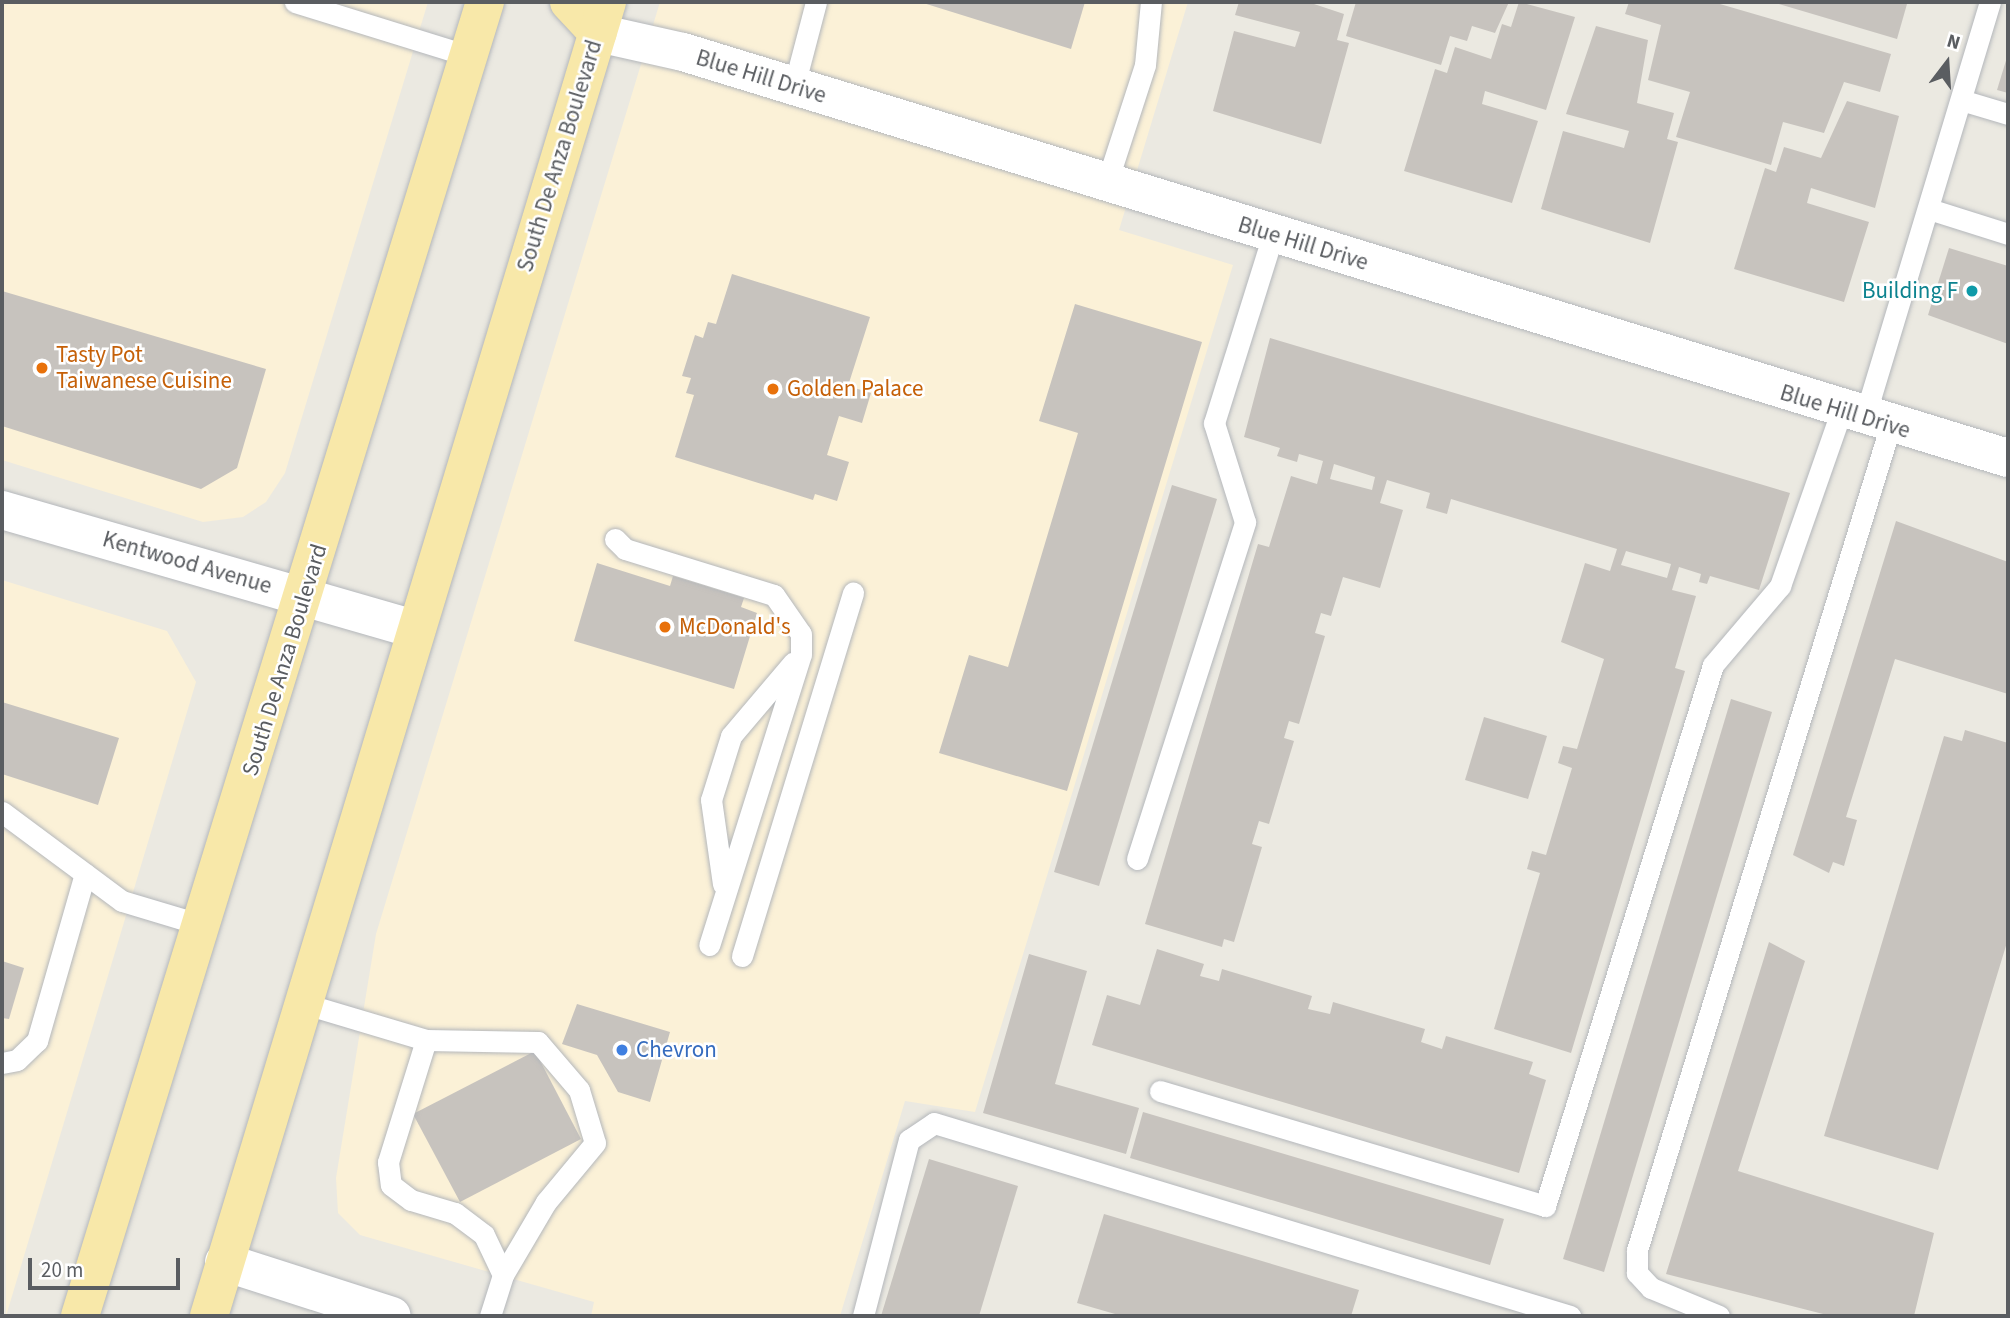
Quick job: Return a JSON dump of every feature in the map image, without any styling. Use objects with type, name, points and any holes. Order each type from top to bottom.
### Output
[{"type":"main road","name":"South De Anza Boulevard","points":[[80,1316],[305,597],[485,2]]},
{"type":"main road","points":[[569,2],[602,17]]},
{"type":"main road","name":"South De Anza Boulevard","points":[[209,1316],[412,629],[602,17]]},
{"type":"street","name":"Blue Hill Drive","points":[[602,17],[794,86],[1106,185],[1865,419],[2008,458]]},
{"type":"street","name":"Kentwood Avenue","points":[[2,510],[412,629]]},
{"type":"street","points":[[224,1262],[380,1315]]},
{"type":"lane","points":[[295,2],[470,56]]},
{"type":"lane","points":[[794,86],[816,2]]},
{"type":"lane","points":[[1106,185],[1145,65],[1151,2]]},
{"type":"lane","points":[[1719,1316],[1651,1288],[1637,1273],[1637,1250],[1865,419],[1990,2]]},
{"type":"lane","points":[[1961,100],[2008,114]]},
{"type":"lane","points":[[1929,209],[2008,234]]},
{"type":"lane","points":[[1137,859],[1245,522],[1214,423],[1273,235]]},
{"type":"lane","points":[[1160,1091],[1545,1206],[1713,665],[1780,586],[1865,419]]},
{"type":"lane","points":[[615,540],[625,549],[774,595],[794,617],[801,654],[709,946]]},
{"type":"lane","points":[[742,956],[853,593]]},
{"type":"lane","points":[[722,904],[711,800],[731,736],[801,654]]},
{"type":"lane","points":[[2,812],[122,901],[202,925]]},
{"type":"lane","points":[[2,1063],[18,1060],[37,1041],[85,874]]},
{"type":"lane","points":[[302,1003],[426,1041],[538,1042],[579,1090],[595,1143],[546,1202],[503,1275],[490,1316]]},
{"type":"lane","points":[[426,1041],[388,1162],[391,1185],[411,1200],[455,1213],[484,1235],[503,1275]]},
{"type":"lane","points":[[863,1316],[909,1140],[934,1123],[1570,1316]]},
{"type":"shaded area","points":[[2,2],[428,2],[285,473],[266,502],[243,517],[203,522],[2,460]]},
{"type":"shaded area","points":[[660,2],[1188,2],[1119,230],[1233,265],[975,1112],[905,1101],[840,1316],[591,1316],[594,1302],[360,1235],[338,1213],[336,1178],[376,934]]},
{"type":"shaded area","points":[[2,580],[167,631],[196,682],[6,1316]]},
{"type":"building","points":[[920,2],[1085,2],[1071,49]]},
{"type":"building","points":[[1239,2],[1308,2],[1344,14],[1337,40],[1349,43],[1321,144],[1213,111],[1234,31],[1295,47],[1300,32],[1235,15]]},
{"type":"building","points":[[1356,2],[1509,2],[1495,33],[1472,26],[1467,41],[1450,36],[1441,65],[1346,36]]},
{"type":"building","points":[[1519,2],[1575,17],[1546,110],[1485,91],[1482,104],[1538,121],[1512,203],[1404,171],[1435,69],[1447,73],[1455,47],[1491,59],[1502,24],[1511,27]]},
{"type":"building","points":[[1629,2],[1713,2],[1891,54],[1880,92],[1844,82],[1824,133],[1783,122],[1771,165],[1676,137],[1690,92],[1648,80],[1661,25],[1625,14]]},
{"type":"building","points":[[1772,2],[1901,2],[1907,4],[1897,39]]},
{"type":"building","points":[[1596,26],[1648,40],[1637,103],[1674,113],[1667,139],[1678,142],[1650,243],[1541,209],[1563,131],[1624,148],[1629,131],[1566,114]]},
{"type":"building","points":[[2008,54],[2008,93],[1997,90]]},
{"type":"building","points":[[1847,101],[1899,116],[1875,208],[1811,188],[1807,203],[1869,222],[1844,302],[1734,269],[1765,168],[1776,172],[1784,147],[1821,158]]},
{"type":"building","name":"Building F","points":[[1949,248],[2008,266],[2008,344],[1928,315]]},
{"type":"building","name":"Golden Palace","points":[[732,274],[870,317],[848,386],[871,393],[862,423],[839,416],[827,455],[849,462],[837,501],[815,494],[813,500],[675,457],[694,395],[686,393],[691,378],[682,376],[695,335],[703,338],[708,322],[716,324]]},
{"type":"building","points":[[2,291],[266,369],[237,468],[201,489],[2,426]]},
{"type":"building","points":[[1075,304],[1202,342],[1067,791],[939,753],[969,655],[1008,667],[1078,433],[1039,421]]},
{"type":"building","points":[[1270,338],[1790,493],[1759,590],[1710,576],[1707,584],[1699,582],[1701,574],[1679,567],[1672,590],[1696,596],[1675,668],[1685,671],[1571,1053],[1494,1029],[1540,873],[1527,869],[1532,851],[1546,855],[1572,768],[1558,763],[1563,746],[1577,749],[1604,659],[1561,642],[1585,563],[1610,571],[1617,549],[1451,499],[1447,514],[1426,508],[1430,493],[1387,480],[1380,503],[1403,510],[1380,588],[1343,577],[1331,616],[1321,613],[1315,633],[1325,636],[1299,724],[1289,721],[1284,738],[1294,741],[1269,824],[1259,821],[1252,844],[1262,847],[1234,942],[1224,939],[1222,947],[1145,924],[1258,544],[1269,547],[1291,476],[1317,484],[1323,461],[1299,454],[1297,462],[1277,456],[1280,448],[1244,437]],"holes":[[[1334,464],[1375,477],[1372,490],[1330,479]],[[1626,551],[1671,564],[1667,578],[1621,565]]]},
{"type":"building","points":[[1172,485],[1217,499],[1099,886],[1054,872]]},
{"type":"building","points":[[1896,521],[2008,562],[2008,694],[1895,659],[1846,817],[1857,820],[1844,866],[1833,862],[1829,873],[1793,855]]},
{"type":"building","name":"McDonald's","points":[[597,563],[670,586],[673,576],[744,598],[741,607],[757,613],[734,689],[574,641]]},
{"type":"building","points":[[1731,699],[1772,712],[1604,1272],[1563,1259]]},
{"type":"building","points":[[2,702],[119,738],[98,805],[2,774]]},
{"type":"building","points":[[1484,717],[1547,736],[1528,799],[1465,780]]},
{"type":"building","points":[[1965,730],[2008,743],[2008,939],[1938,1170],[1824,1136],[1944,736],[1962,741]]},
{"type":"building","points":[[1769,942],[1805,961],[1738,1171],[1934,1233],[1914,1316],[1831,1316],[1666,1274]]},
{"type":"building","points":[[1157,949],[1204,964],[1200,976],[1219,981],[1222,969],[1312,996],[1308,1009],[1330,1014],[1333,1002],[1425,1029],[1421,1042],[1442,1049],[1446,1036],[1533,1062],[1529,1074],[1546,1080],[1519,1173],[1092,1045],[1107,995],[1140,1005]]},
{"type":"building","points":[[1029,954],[1087,971],[1055,1084],[1139,1108],[1126,1154],[983,1113]]},
{"type":"building","points":[[2,961],[24,968],[9,1019],[2,1018]]},
{"type":"building","name":"Chevron","points":[[577,1004],[670,1032],[650,1102],[618,1092],[597,1055],[562,1044]]},
{"type":"building","points":[[535,1051],[581,1139],[460,1202],[413,1114]]},
{"type":"building","points":[[1143,1112],[1504,1219],[1490,1265],[1130,1158]]},
{"type":"building","points":[[929,1159],[1018,1186],[979,1316],[881,1316]]},
{"type":"building","points":[[1104,1214],[1359,1290],[1351,1316],[1122,1316],[1077,1303]]},
{"type":"place","name":"Building F","points":[[1972,291]]},
{"type":"place","name":"Tasty Pot Taiwanese Cuisine","points":[[42,368]]},
{"type":"place","name":"Golden Palace","points":[[773,389]]},
{"type":"place","name":"McDonald's","points":[[665,627]]},
{"type":"place","name":"Chevron","points":[[622,1050]]}]
